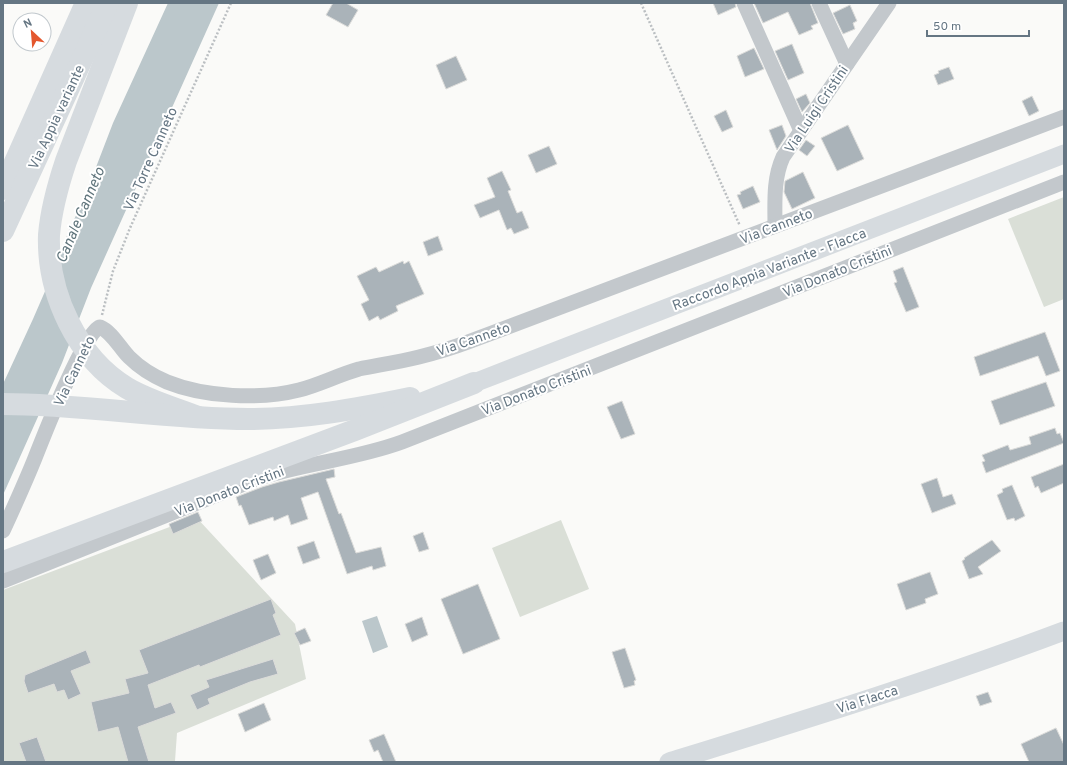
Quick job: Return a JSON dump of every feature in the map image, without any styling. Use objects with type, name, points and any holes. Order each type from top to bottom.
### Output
[{"type":"highway","name":"Via Appia variante","points":[[3,189],[86,3]]},
{"type":"highway","name":"Via Appia variante","points":[[3,231],[108,3]]},
{"type":"highway","points":[[127,3],[66,161],[53,207],[49,245],[53,278],[64,312],[87,351],[108,374],[139,394],[198,417]]},
{"type":"highway","points":[[3,404],[42,405],[198,417],[265,418],[346,410],[407,399],[474,383]]},
{"type":"highway","points":[[3,562],[354,430],[474,383]]},
{"type":"main road","name":"Raccordo Appia Variante - Flacca","points":[[474,383],[1064,154]]},
{"type":"main road","name":"Via Flacca","points":[[669,762],[864,700],[1002,654],[1064,631]]},
{"type":"street","points":[[744,3],[801,132]]},
{"type":"street","points":[[820,3],[847,64]]},
{"type":"street","name":"Via Luigi Cristini","points":[[775,226],[775,188],[778,172],[783,158],[889,3]]},
{"type":"street","name":"Via Canneto","points":[[3,532],[49,423],[79,358],[94,331],[100,327],[107,332],[133,362],[153,376],[174,385],[229,395],[283,393],[310,387],[353,371],[420,357],[455,347],[1064,117]]},
{"type":"street","name":"Via Donato Cristini","points":[[3,581],[259,478],[292,468],[371,453],[398,444],[1064,182]]},
{"type":"path","name":"Via Torre Canneto","points":[[100,327],[107,291],[122,247],[231,3]]},
{"type":"path","points":[[641,3],[745,238]]},
{"type":"shaded area","points":[[1064,197],[1064,299],[1044,307],[1008,219]]},
{"type":"shaded area","points":[[196,517],[295,624],[306,679],[177,733],[175,761],[3,762],[3,590]]},
{"type":"shaded area","points":[[561,520],[589,589],[520,617],[492,548]]},
{"type":"water","name":"Canale Canneto","points":[[168,3],[219,3],[91,288],[62,363],[3,495],[3,384],[56,266],[69,230],[83,201],[113,123]]},
{"type":"water","points":[[377,616],[388,647],[373,653],[362,621]]},
{"type":"building","points":[[333,3],[346,3],[358,10],[348,27],[326,15]]},
{"type":"building","points":[[713,3],[735,3],[736,7],[718,15]]},
{"type":"building","points":[[754,3],[810,3],[818,23],[811,26],[813,29],[799,35],[788,12],[763,23]]},
{"type":"building","points":[[850,5],[857,21],[853,23],[855,29],[843,34],[833,13]]},
{"type":"building","points":[[792,44],[804,73],[788,80],[775,51]]},
{"type":"building","points":[[754,48],[764,69],[745,77],[737,56]]},
{"type":"building","points":[[456,56],[467,80],[446,89],[436,65]]},
{"type":"building","points":[[949,67],[954,79],[938,85],[934,75],[939,73],[938,71]]},
{"type":"building","points":[[806,94],[810,103],[802,112],[796,99]]},
{"type":"building","points":[[1032,96],[1039,111],[1029,116],[1022,101]]},
{"type":"building","points":[[726,110],[733,127],[722,132],[714,116]]},
{"type":"building","points":[[782,125],[786,136],[777,150],[769,130]]},
{"type":"building","points":[[848,125],[864,159],[837,171],[821,138]]},
{"type":"building","points":[[806,140],[815,146],[807,156],[799,150]]},
{"type":"building","points":[[549,146],[557,164],[536,173],[528,155]]},
{"type":"building","points":[[502,171],[511,190],[508,191],[517,213],[522,211],[529,228],[514,234],[511,228],[507,230],[499,210],[480,218],[474,205],[495,197],[487,178]]},
{"type":"building","points":[[803,172],[815,198],[792,209],[784,192],[785,181]]},
{"type":"building","points":[[753,186],[760,202],[743,209],[737,195]]},
{"type":"building","points":[[438,236],[443,250],[428,256],[423,242]]},
{"type":"building","points":[[403,261],[404,264],[409,261],[424,294],[396,306],[398,311],[380,320],[378,316],[369,321],[361,304],[369,300],[357,276],[376,267],[379,272]]},
{"type":"building","points":[[903,267],[919,307],[906,312],[894,283],[897,282],[893,271]]},
{"type":"building","points":[[1045,332],[1060,371],[1046,376],[1038,356],[980,376],[974,357]]},
{"type":"building","points":[[1046,382],[1055,406],[1000,425],[991,401]]},
{"type":"building","points":[[622,401],[635,434],[621,439],[607,407]]},
{"type":"building","points":[[1055,428],[1057,434],[1060,433],[1064,443],[986,473],[982,462],[985,461],[982,455],[1008,445],[1010,450],[1031,444],[1029,437]]},
{"type":"building","points":[[1064,464],[1064,483],[1041,493],[1038,486],[1035,488],[1031,477]]},
{"type":"building","points":[[334,469],[335,477],[326,479],[356,553],[381,547],[386,566],[373,570],[372,566],[347,574],[318,492],[301,498],[308,519],[291,525],[288,515],[274,521],[273,517],[249,525],[241,505],[239,506],[236,497],[279,482]]},
{"type":"building","points":[[937,478],[943,497],[952,494],[956,504],[932,513],[921,484]]},
{"type":"building","points":[[1012,485],[1025,516],[1015,521],[1014,518],[1007,520],[997,495],[1003,492],[1002,489]]},
{"type":"building","points":[[198,512],[202,521],[173,534],[169,524]]},
{"type":"building","points":[[423,532],[429,549],[419,552],[413,536]]},
{"type":"building","points":[[992,540],[1001,551],[978,567],[983,574],[969,579],[962,561],[965,559],[964,558]]},
{"type":"building","points":[[314,541],[320,558],[303,564],[297,547]]},
{"type":"building","points":[[268,554],[276,573],[261,580],[253,560]]},
{"type":"building","points":[[930,572],[938,594],[925,599],[926,603],[906,610],[897,584]]},
{"type":"building","points":[[478,584],[500,639],[463,654],[441,599]]},
{"type":"building","points":[[271,599],[276,613],[273,615],[281,635],[200,667],[199,665],[148,685],[155,708],[171,702],[176,713],[138,727],[149,762],[128,762],[118,727],[98,732],[91,702],[129,693],[125,679],[148,673],[139,650]]},
{"type":"building","points":[[422,617],[428,635],[412,642],[405,624]]},
{"type":"building","points":[[305,628],[311,641],[300,645],[294,633]]},
{"type":"building","points":[[625,648],[636,680],[634,681],[635,685],[624,688],[612,652]]},
{"type":"building","points":[[86,650],[91,663],[71,671],[81,694],[68,700],[64,690],[57,692],[54,684],[28,693],[24,681],[25,675]]},
{"type":"building","points":[[273,659],[278,674],[250,682],[208,699],[210,704],[197,710],[190,695],[209,687],[206,680]]},
{"type":"building","points":[[988,692],[992,702],[980,706],[976,696]]},
{"type":"building","points":[[264,703],[271,720],[245,732],[238,714]]},
{"type":"building","points":[[1056,728],[1064,745],[1064,762],[1029,762],[1021,744]]},
{"type":"building","points":[[384,734],[396,762],[383,762],[378,750],[374,752],[369,740]]},
{"type":"building","points":[[37,737],[46,762],[26,762],[19,743]]}]
